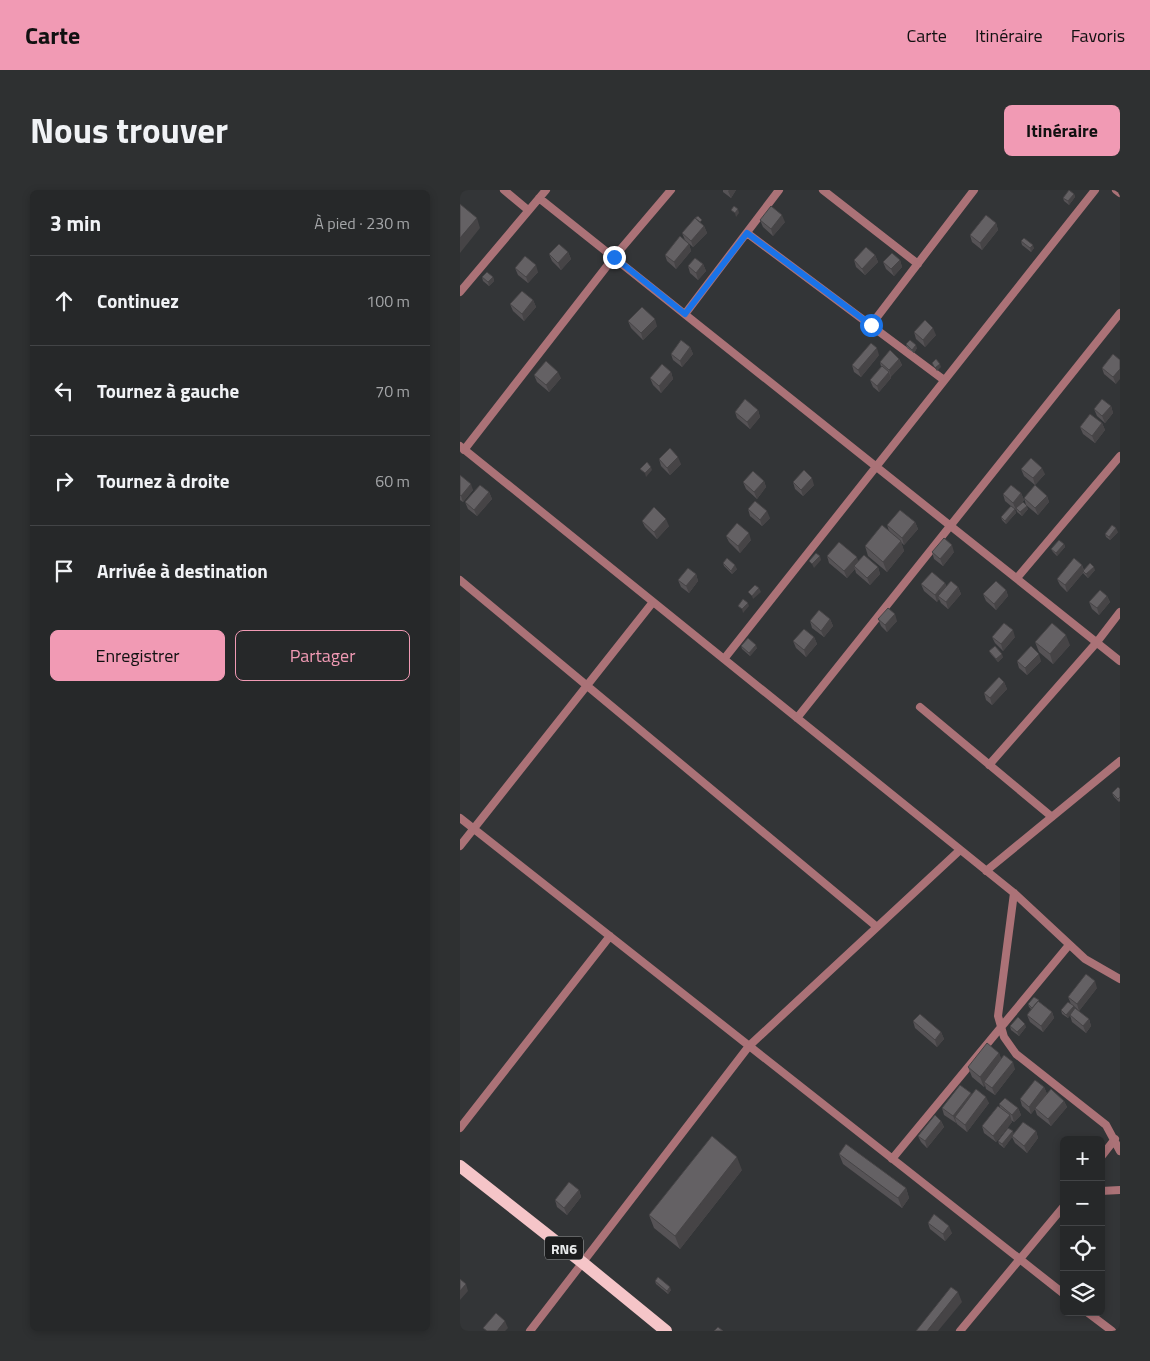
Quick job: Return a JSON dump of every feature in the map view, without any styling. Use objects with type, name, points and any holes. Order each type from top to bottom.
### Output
[{"type":"main road","name":"RN6","points":[[460,1166],[666,1331]]},
{"type":"street","points":[[504,190],[528,210]]},
{"type":"street","points":[[460,292],[546,190]]},
{"type":"street","points":[[671,190],[614,257],[462,448],[1014,893],[1085,959],[1120,979]]},
{"type":"street","points":[[685,314],[779,190]]},
{"type":"street","points":[[823,190],[918,264]]},
{"type":"street","points":[[871,325],[972,193],[962,190]]},
{"type":"street","points":[[724,659],[1094,190]]},
{"type":"street","points":[[1116,190],[1120,193]]},
{"type":"street","points":[[539,198],[1120,661]]},
{"type":"street","points":[[747,233],[944,380]]},
{"type":"street","points":[[797,718],[1120,313]]},
{"type":"street","points":[[1017,578],[1120,456]]},
{"type":"street","points":[[460,580],[877,927]]},
{"type":"street","points":[[460,846],[653,602]]},
{"type":"street","points":[[989,764],[1097,642],[1120,612]]},
{"type":"street","points":[[920,707],[1052,817]]},
{"type":"street","points":[[986,871],[1120,761]]},
{"type":"street","points":[[460,818],[1060,1291]]},
{"type":"street","points":[[530,1331],[749,1046],[960,850]]},
{"type":"street","points":[[1014,893],[998,1016],[1004,1037],[1016,1054],[1106,1125],[1120,1151]]},
{"type":"street","points":[[460,1128],[610,936]]},
{"type":"street","points":[[892,1159],[1069,945]]},
{"type":"street","points":[[1105,1152],[1115,1139]]},
{"type":"street","points":[[1105,1190],[1120,1190]]},
{"type":"street","points":[[960,1331],[1060,1211]]},
{"type":"street","points":[[1092,1316],[1112,1331]]},
{"type":"building","points":[[1069,190],[1074,194],[1068,201],[1063,198]]},
{"type":"building","points":[[460,204],[477,218],[460,238]]},
{"type":"building","points":[[734,206],[738,209],[735,213],[731,210]]},
{"type":"building","points":[[771,206],[782,215],[771,229],[760,220]]},
{"type":"building","points":[[986,215],[996,223],[980,243],[970,235]]},
{"type":"building","points":[[698,216],[702,220],[700,222],[695,218]]},
{"type":"building","points":[[695,218],[704,226],[691,241],[682,233]]},
{"type":"building","points":[[680,236],[689,244],[674,262],[665,255]]},
{"type":"building","points":[[1024,238],[1033,245],[1030,248],[1021,241]]},
{"type":"building","points":[[559,244],[568,252],[558,263],[549,254]]},
{"type":"building","points":[[866,247],[875,255],[862,269],[854,260]]},
{"type":"building","points":[[892,253],[900,260],[891,269],[883,262]]},
{"type":"building","points":[[525,256],[536,265],[526,277],[515,268]]},
{"type":"building","points":[[695,258],[703,264],[696,273],[688,266]]},
{"type":"building","points":[[487,272],[493,277],[488,282],[482,277]]},
{"type":"building","points":[[522,291],[533,300],[522,314],[510,304]]},
{"type":"building","points":[[642,307],[655,319],[641,333],[628,321]]},
{"type":"building","points":[[925,320],[933,328],[923,340],[914,332]]},
{"type":"building","points":[[681,340],[690,347],[680,361],[671,354]]},
{"type":"building","points":[[910,340],[916,345],[912,350],[906,344]]},
{"type":"building","points":[[871,343],[877,348],[858,370],[852,365]]},
{"type":"building","points":[[890,350],[899,359],[889,370],[880,362]]},
{"type":"building","points":[[1113,354],[1120,360],[1120,369],[1113,377],[1102,368]]},
{"type":"building","points":[[936,359],[940,364],[935,368],[932,363]]},
{"type":"building","points":[[546,361],[558,372],[546,385],[534,375]]},
{"type":"building","points":[[662,364],[671,372],[659,386],[650,378]]},
{"type":"building","points":[[882,366],[889,372],[877,386],[870,380]]},
{"type":"building","points":[[745,399],[758,410],[747,422],[735,412]]},
{"type":"building","points":[[1102,399],[1111,406],[1102,416],[1094,409]]},
{"type":"building","points":[[1090,414],[1102,423],[1092,436],[1080,427]]},
{"type":"building","points":[[670,448],[678,457],[667,468],[659,459]]},
{"type":"building","points":[[1031,458],[1042,468],[1033,478],[1021,469]]},
{"type":"building","points":[[647,462],[651,467],[645,473],[640,469]]},
{"type":"building","points":[[804,470],[812,478],[801,490],[793,482]]},
{"type":"building","points":[[753,471],[764,481],[754,492],[743,482]]},
{"type":"building","points":[[460,475],[471,484],[461,496],[460,495]]},
{"type":"building","points":[[480,485],[489,492],[474,510],[465,502]]},
{"type":"building","points":[[1011,485],[1021,493],[1013,503],[1003,494]]},
{"type":"building","points":[[1035,485],[1047,496],[1035,508],[1024,498]]},
{"type":"building","points":[[755,501],[767,511],[760,520],[748,509]]},
{"type":"building","points":[[1023,502],[1027,506],[1020,512],[1016,508]]},
{"type":"building","points":[[1011,506],[1015,509],[1005,521],[1001,517]]},
{"type":"building","points":[[654,507],[666,519],[654,532],[642,521]]},
{"type":"building","points":[[900,510],[915,522],[902,538],[887,525]]},
{"type":"building","points":[[737,523],[749,533],[738,546],[726,536]]},
{"type":"building","points":[[882,525],[901,541],[883,562],[865,546]]},
{"type":"building","points":[[1112,525],[1116,528],[1109,537],[1105,534]]},
{"type":"building","points":[[944,538],[952,545],[940,559],[932,552]]},
{"type":"building","points":[[1059,540],[1064,544],[1056,553],[1051,549]]},
{"type":"building","points":[[839,542],[857,557],[844,571],[827,556]]},
{"type":"building","points":[[816,553],[820,556],[812,564],[809,561]]},
{"type":"building","points":[[864,555],[878,567],[867,578],[854,566]]},
{"type":"building","points":[[727,558],[735,565],[731,571],[723,563]]},
{"type":"building","points":[[1074,558],[1082,565],[1065,585],[1057,579]]},
{"type":"building","points":[[1090,563],[1094,567],[1086,574],[1083,571]]},
{"type":"building","points":[[688,568],[696,574],[686,586],[678,580]]},
{"type":"building","points":[[932,572],[945,583],[935,595],[921,584]]},
{"type":"building","points":[[951,581],[958,587],[946,602],[938,596]]},
{"type":"building","points":[[996,581],[1006,590],[994,604],[983,594]]},
{"type":"building","points":[[755,585],[759,588],[752,596],[748,592]]},
{"type":"building","points":[[1100,590],[1107,596],[1097,608],[1089,602]]},
{"type":"building","points":[[743,599],[748,603],[742,609],[738,606]]},
{"type":"building","points":[[888,608],[895,614],[885,625],[878,619]]},
{"type":"building","points":[[819,610],[830,619],[821,631],[810,621]]},
{"type":"building","points":[[1004,623],[1013,630],[1001,644],[992,637]]},
{"type":"building","points":[[1052,623],[1066,635],[1050,654],[1035,642]]},
{"type":"building","points":[[804,629],[814,637],[804,650],[793,641]]},
{"type":"building","points":[[748,638],[756,645],[749,653],[741,646]]},
{"type":"building","points":[[995,646],[1002,654],[996,659],[989,651]]},
{"type":"building","points":[[1031,646],[1039,654],[1025,668],[1017,661]]},
{"type":"building","points":[[999,677],[1004,682],[990,698],[984,693]]},
{"type":"building","points":[[1118,787],[1120,789],[1120,797],[1118,799],[1112,793]]},
{"type":"building","points":[[1086,974],[1095,981],[1077,1004],[1068,997]]},
{"type":"building","points":[[1034,997],[1039,1000],[1032,1008],[1028,1004]]},
{"type":"building","points":[[1038,1001],[1052,1012],[1041,1026],[1027,1015]]},
{"type":"building","points":[[1068,1002],[1074,1006],[1066,1015],[1061,1010]]},
{"type":"building","points":[[1075,1008],[1089,1019],[1083,1026],[1070,1015]]},
{"type":"building","points":[[920,1014],[941,1032],[935,1040],[913,1021]]},
{"type":"building","points":[[1018,1017],[1025,1024],[1017,1032],[1010,1026]]},
{"type":"building","points":[[987,1043],[999,1053],[980,1077],[968,1067]]},
{"type":"building","points":[[1004,1055],[1013,1062],[992,1088],[984,1082]]},
{"type":"building","points":[[1035,1080],[1044,1087],[1029,1107],[1020,1099]]},
{"type":"building","points":[[960,1085],[971,1093],[953,1116],[942,1108]]},
{"type":"building","points":[[976,1089],[986,1097],[965,1125],[955,1117]]},
{"type":"building","points":[[1051,1089],[1064,1101],[1048,1119],[1035,1108]]},
{"type":"building","points":[[1005,1098],[1018,1108],[1012,1115],[999,1104]]},
{"type":"building","points":[[998,1106],[1010,1115],[993,1136],[982,1126]]},
{"type":"building","points":[[935,1115],[941,1121],[925,1141],[918,1136]]},
{"type":"building","points":[[1023,1122],[1036,1131],[1024,1146],[1012,1136]]},
{"type":"building","points":[[1008,1128],[1013,1131],[1002,1144],[998,1141]]},
{"type":"building","points":[[712,1136],[737,1157],[675,1236],[649,1215]]},
{"type":"building","points":[[846,1144],[906,1188],[898,1198],[839,1154]]},
{"type":"building","points":[[569,1182],[579,1190],[564,1208],[555,1200]]},
{"type":"building","points":[[934,1214],[949,1226],[943,1234],[928,1223]]},
{"type":"building","points":[[658,1277],[670,1287],[667,1291],[655,1281]]},
{"type":"building","points":[[460,1279],[466,1284],[460,1291]]},
{"type":"building","points":[[951,1287],[958,1292],[927,1331],[916,1331]]},
{"type":"building","points":[[496,1313],[505,1321],[497,1331],[487,1331],[483,1328]]},
{"type":"building","points":[[718,1327],[723,1331],[714,1331]]},
{"type":"route","points":[[614,257],[685,314],[747,233],[871,325]]}]
